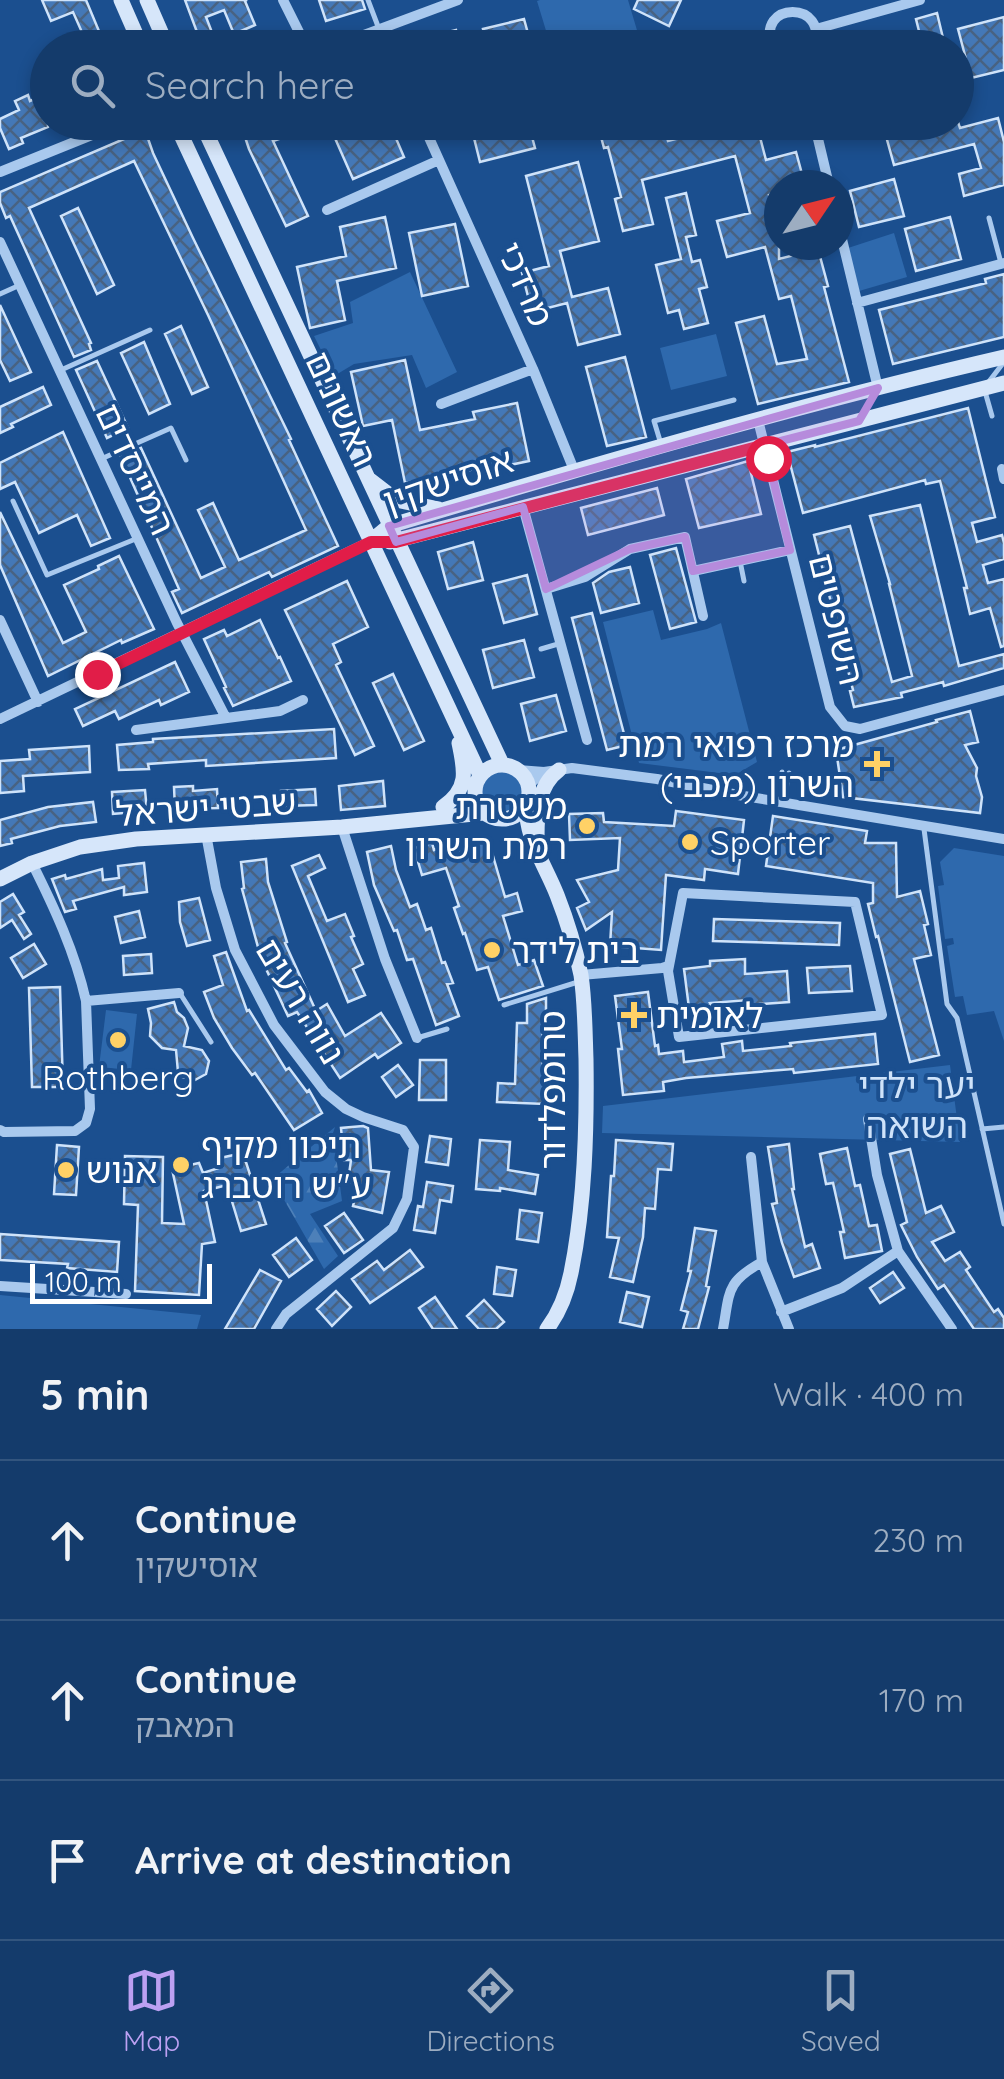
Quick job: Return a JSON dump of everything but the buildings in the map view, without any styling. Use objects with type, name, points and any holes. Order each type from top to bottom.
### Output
[{"type":"street","points":[[122,0],[134,30]]},
{"type":"street","points":[[147,0],[160,30]]},
{"type":"street","points":[[282,0],[298,30]]},
{"type":"street","points":[[379,29],[443,2],[458,0]]},
{"type":"street","points":[[778,0],[781,13]]},
{"type":"street","points":[[769,30],[781,13],[791,10],[807,15],[816,29],[920,0]]},
{"type":"street","points":[[0,172],[79,140]]},
{"type":"street","name":"ראשונים","points":[[183,140],[452,714],[477,781]]},
{"type":"street","name":"ראשונים","points":[[209,140],[392,534],[510,767]]},
{"type":"street","name":"מרדכי","points":[[431,140],[534,369],[574,470]]},
{"type":"street","points":[[818,140],[825,170]]},
{"type":"street","points":[[327,210],[440,160]]},
{"type":"street","name":"המייסדים","points":[[0,242],[182,634],[226,718]]},
{"type":"street","points":[[847,260],[878,388],[858,421]]},
{"type":"street","points":[[857,303],[1003,263]]},
{"type":"street","name":"אוסישקין","points":[[371,542],[443,510],[574,470],[878,388],[1004,359]]},
{"type":"street","points":[[441,404],[534,369]]},
{"type":"street","name":"אוסישקין","points":[[392,534],[523,508],[1004,383]]},
{"type":"street","name":"השופטים","points":[[758,420],[830,706],[845,726],[860,729],[1004,690]]},
{"type":"street","points":[[365,476],[396,500],[443,510]]},
{"type":"street","points":[[523,508],[588,740]]},
{"type":"street","points":[[546,589],[585,577],[630,549],[684,537],[704,616]]},
{"type":"street","points":[[0,719],[371,542]]},
{"type":"street","points":[[693,572],[790,550]]},
{"type":"street","points":[[0,620],[38,702]]},
{"type":"street","points":[[136,730],[280,711],[303,700]]},
{"type":"street","points":[[442,807],[458,795],[464,773],[452,714]]},
{"type":"street","points":[[551,771],[528,793],[516,816],[491,816],[478,805],[477,781],[492,766],[551,771],[572,768],[1004,839]]},
{"type":"street","points":[[510,767],[528,793]]},
{"type":"street","points":[[538,853],[540,797],[551,771]]},
{"type":"street","name":"שבטי ישראל","points":[[423,819],[456,801],[477,781]]},
{"type":"street","name":"טרומפלדור","points":[[528,793],[526,814],[557,895],[581,978],[586,1100],[581,1202],[571,1275],[562,1303],[547,1329]]},
{"type":"street","name":"שבטי ישראל","points":[[0,880],[32,863],[80,847],[206,834],[491,816]]},
{"type":"street","name":"טרומפלדור","points":[[491,816],[511,823],[538,853]]},
{"type":"street","points":[[342,827],[417,1038]]},
{"type":"street","name":"נווה רעים","points":[[206,834],[216,888],[235,950],[274,1024],[324,1092],[363,1117],[403,1130],[414,1148],[406,1199],[393,1228],[286,1314],[276,1329]]},
{"type":"street","points":[[0,1130],[75,1131],[86,1123],[90,1109],[86,1001],[61,922],[32,863]]},
{"type":"street","points":[[684,893],[855,902],[882,1016],[679,1037],[666,968],[684,893]]},
{"type":"street","points":[[581,978],[666,968]]},
{"type":"street","points":[[86,1001],[179,992]]},
{"type":"street","points":[[868,1119],[876,1175],[898,1251],[952,1329]]},
{"type":"street","points":[[751,1157],[762,1262],[789,1329]]},
{"type":"street","points":[[780,1312],[842,1288],[898,1251]]},
{"type":"street","points":[[724,1329],[729,1290],[738,1278],[762,1262]]},
{"type":"street","points":[[0,1286],[126,1294]]},
{"type":"lane","points":[[368,0],[379,29]]},
{"type":"lane","points":[[989,218],[1003,263]]},
{"type":"lane","points":[[0,294],[20,285]]},
{"type":"lane","points":[[60,370],[150,330]]},
{"type":"lane","points":[[992,416],[984,388],[1004,359]]},
{"type":"lane","points":[[662,447],[654,421],[734,400]]},
{"type":"lane","points":[[101,459],[171,428],[186,460]]},
{"type":"lane","points":[[13,501],[47,575],[138,538]]},
{"type":"lane","points":[[740,561],[744,581]]},
{"type":"lane","points":[[541,649],[561,644]]},
{"type":"lane","points":[[783,802],[785,773]]},
{"type":"lane","points":[[924,826],[947,1004],[957,1018],[1004,1224]]},
{"type":"lane","points":[[504,1005],[581,978]]},
{"type":"lane","points":[[179,992],[211,1042]]},
{"type":"lane","points":[[417,1038],[446,1030]]},
{"type":"lane","points":[[981,1129],[1004,1127]]},
{"type":"highlighted area","points":[[878,388],[859,421],[765,445],[790,550],[693,571],[685,537],[630,549],[546,589],[523,507],[396,542],[389,526]]},
{"type":"green space","points":[[628,0],[637,30],[546,30],[537,1]]},
{"type":"green space","points":[[894,233],[907,277],[859,291],[851,260],[854,246]]},
{"type":"green space","points":[[410,272],[457,372],[426,388],[412,355],[354,364],[334,376],[314,336],[353,323],[350,302]]},
{"type":"green space","points":[[716,334],[727,376],[671,390],[660,348]]},
{"type":"green space","points":[[653,610],[661,640],[721,623],[757,762],[735,775],[639,763],[603,622]]},
{"type":"green space","points":[[502,772],[516,778],[522,792],[516,806],[502,812],[488,806],[482,792],[488,778]]},
{"type":"green space","points":[[954,848],[1004,856],[1004,1041],[994,1011],[967,1015],[963,996],[955,997],[947,946],[954,944],[953,938],[945,939],[938,886],[944,885],[940,862]]},
{"type":"green space","name":"Rothberg","points":[[106,1010],[137,1014],[131,1070],[99,1067]]},
{"type":"green space","name":"יער ילדי השואה","points":[[950,1065],[960,1142],[602,1133],[603,1106]]},
{"type":"green space","points":[[335,1127],[342,1201],[310,1214],[338,1256],[324,1269],[279,1191],[280,1178],[276,1176]]},
{"type":"green space","points":[[0,1295],[201,1315],[197,1329],[0,1329]]},
{"type":"place","name":"מרכז רפואי רמת השרון (מכבי)","points":[[877,764]]},
{"type":"place","name":"משטרת רמת השרון","points":[[587,826]]},
{"type":"place","name":"Sporter","points":[[690,842]]},
{"type":"place","name":"בית לידר","points":[[492,950]]},
{"type":"place","name":"לאומית","points":[[634,1015]]},
{"type":"place","name":"Rothberg","points":[[118,1040]]},
{"type":"place","name":"תיכון מקיף ע\"ש רוטברג","points":[[181,1165]]},
{"type":"place","name":"אנוש","points":[[66,1170]]},
{"type":"route","points":[[97,674],[371,542],[396,542],[765,445],[768,458]]}]
